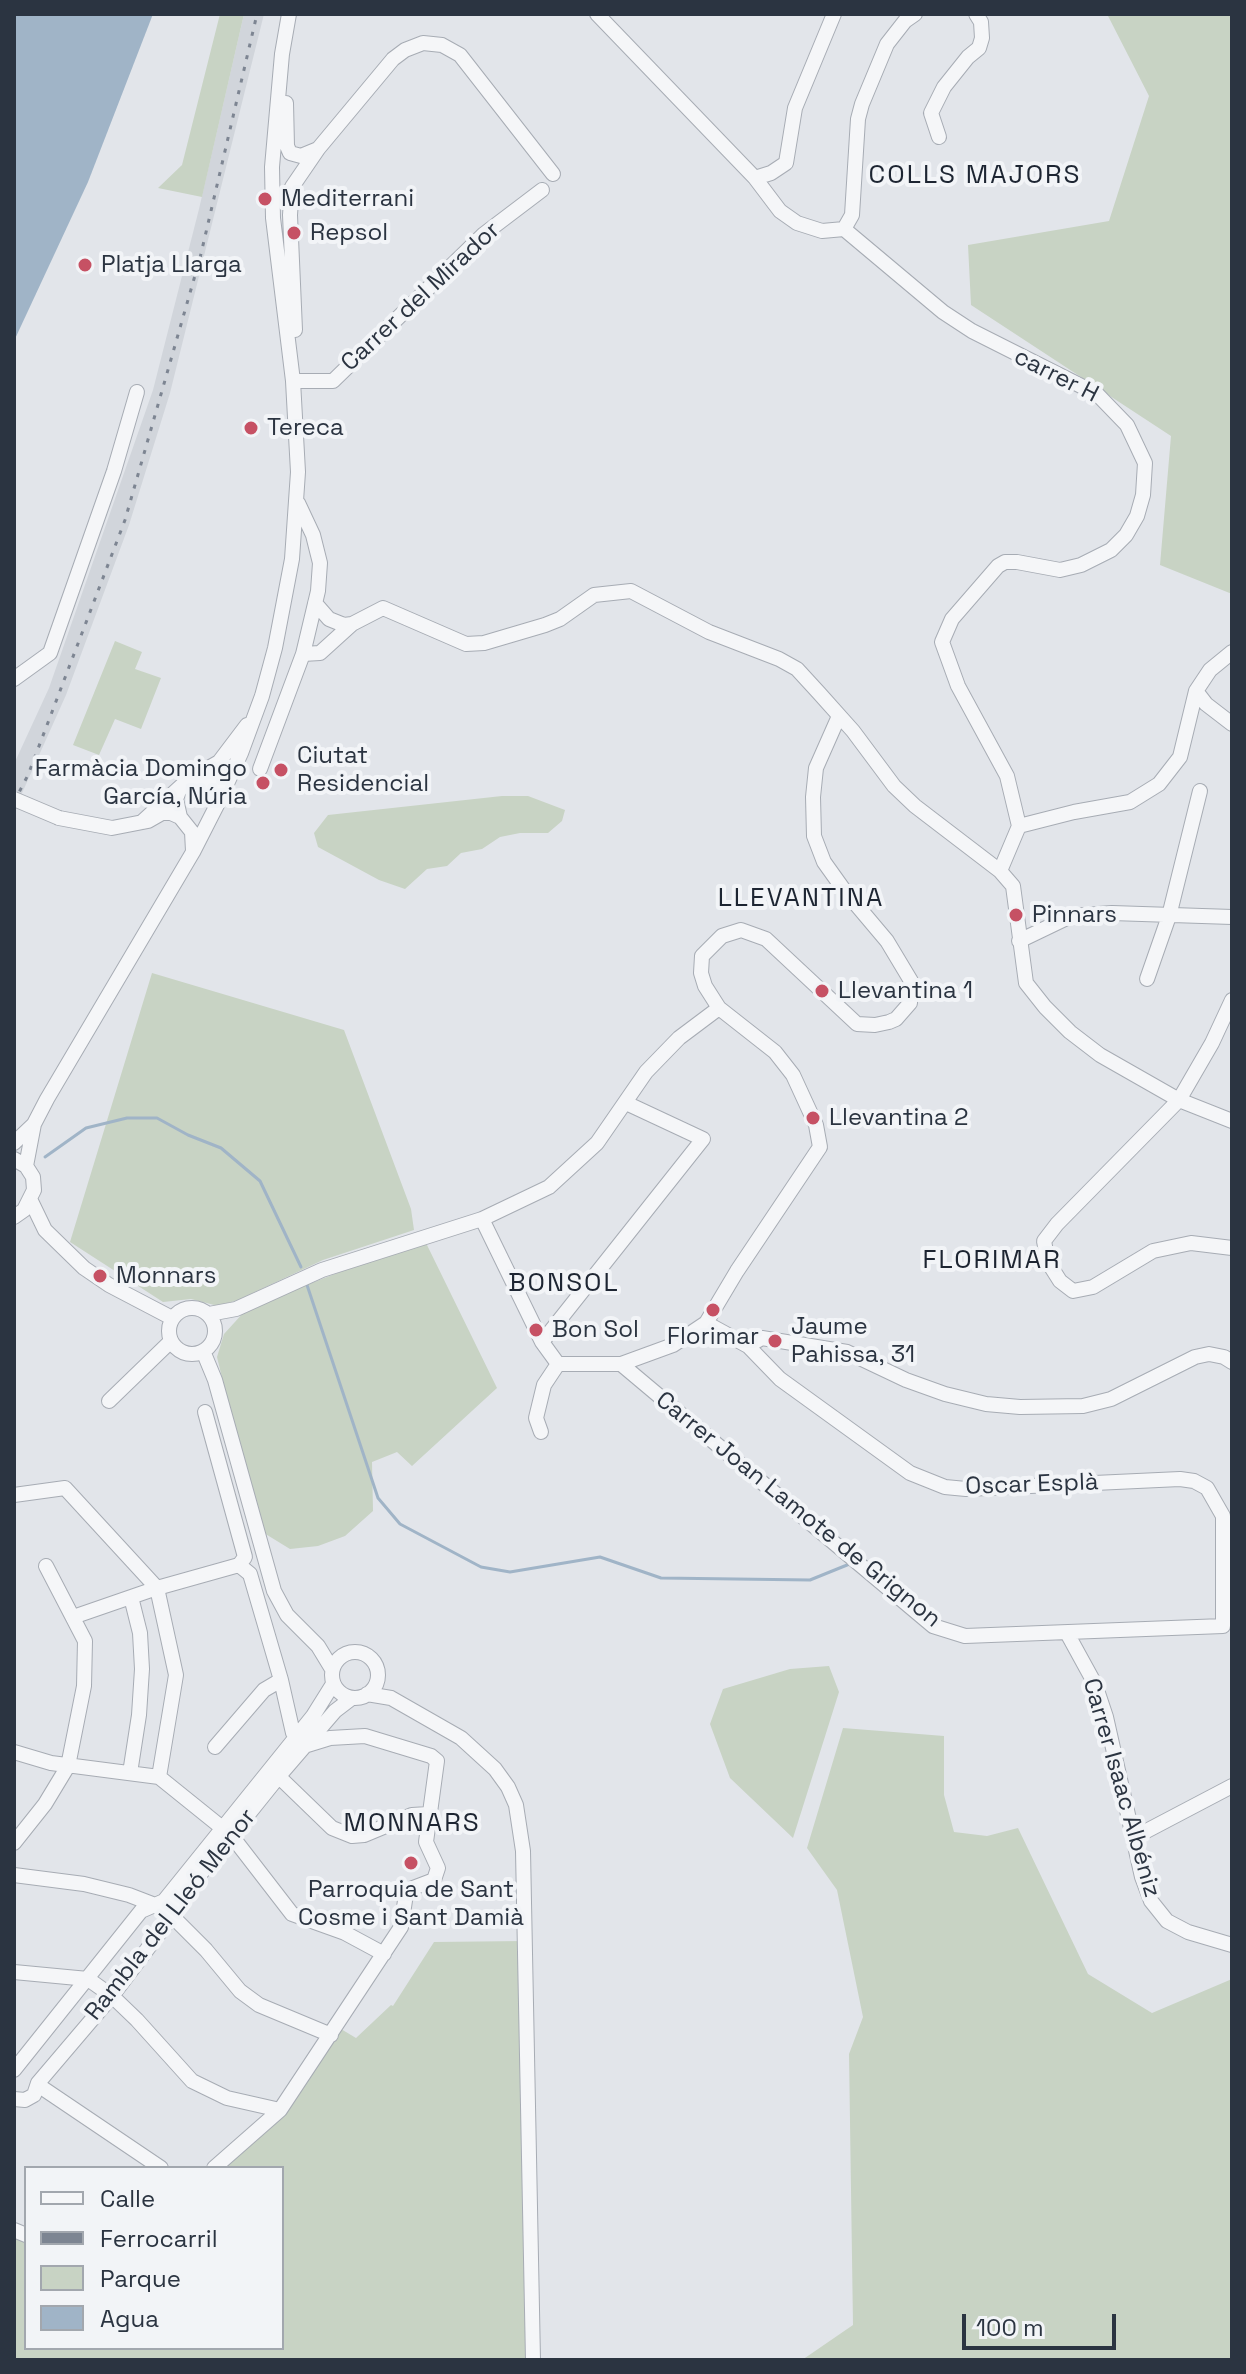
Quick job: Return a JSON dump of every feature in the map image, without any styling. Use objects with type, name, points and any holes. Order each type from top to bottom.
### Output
[{"type":"street","points":[[172,1318],[97,1277],[45,1230],[15,1217],[31,1201],[34,1190],[33,1177],[20,1162],[34,1124],[78,1042],[193,852],[219,801],[256,711],[299,556],[294,543],[297,499],[293,381],[273,218],[272,167],[282,54],[289,14]]},
{"type":"street","points":[[597,14],[755,178],[771,202],[797,223],[822,231],[844,229],[852,215],[862,104],[887,44],[905,21],[915,14]]},
{"type":"street","points":[[755,178],[771,173],[786,163],[795,108],[834,14]]},
{"type":"street","points":[[939,137],[931,113],[944,87],[979,48],[981,22],[976,14]]},
{"type":"street","points":[[290,356],[295,335],[290,215],[292,187],[318,149],[393,59],[405,50],[423,43],[442,45],[460,55],[553,174]]},
{"type":"street","points":[[282,54],[286,73],[287,146],[290,153],[301,156],[318,149]]},
{"type":"street","name":"Carrer del Mirador","points":[[293,381],[333,381],[484,234],[542,190]]},
{"type":"street","name":"carrer H","points":[[844,229],[943,312],[972,331],[1097,394],[1127,425],[1145,463],[1143,495],[1137,516],[1126,535],[1111,550],[1081,565],[1060,570],[1005,562],[998,566],[952,619],[942,642],[958,686],[1007,776],[1019,826]]},
{"type":"street","points":[[14,679],[50,653],[114,471],[137,392]]},
{"type":"street","points":[[260,769],[303,654],[315,603],[320,563],[313,535],[297,499]]},
{"type":"street","points":[[294,543],[303,537],[314,539],[311,548],[299,556]]},
{"type":"street","points":[[299,556],[320,563]]},
{"type":"street","points":[[303,654],[320,653],[352,624],[383,608],[466,644],[484,643],[560,619],[594,595],[631,591],[697,626],[759,650],[797,669],[894,786],[915,806],[1000,871],[1013,886],[1026,983],[1070,1032],[1100,1055],[1179,1100],[1232,1121]]},
{"type":"street","points":[[315,603],[329,619],[344,625],[352,624]]},
{"type":"street","points":[[1000,871],[1019,826],[1130,802],[1159,784],[1180,757],[1196,691],[1210,670],[1232,652]]},
{"type":"street","points":[[1196,691],[1206,704],[1232,724]]},
{"type":"street","points":[[142,822],[189,779],[219,762],[256,711]]},
{"type":"street","points":[[558,1364],[621,1364],[673,1345],[706,1323],[820,1147],[816,1125],[783,1060],[719,1008],[701,973],[702,956],[710,945],[722,936],[741,930],[766,939],[857,1024],[889,1022],[896,1019],[910,1003],[911,981],[887,941],[824,862],[814,836],[816,768],[839,716]]},
{"type":"street","points":[[189,779],[201,778],[210,782],[219,801]]},
{"type":"street","points":[[189,779],[176,799],[180,817],[192,832],[193,852]]},
{"type":"street","points":[[1147,979],[1169,916],[1200,791]]},
{"type":"street","points":[[14,799],[59,818],[112,828],[142,822],[162,813],[180,817]]},
{"type":"street","points":[[1019,941],[1071,916],[1112,913],[1232,917]]},
{"type":"street","points":[[1232,1000],[1212,1043],[1179,1100],[1044,1241],[1048,1262],[1060,1281],[1073,1291],[1084,1290],[1153,1251],[1191,1243],[1232,1248]]},
{"type":"street","points":[[209,1314],[236,1309],[322,1270],[482,1219],[549,1187],[597,1143],[646,1072],[679,1038],[719,1008]]},
{"type":"street","points":[[542,1342],[703,1139],[626,1103]]},
{"type":"street","points":[[14,1143],[34,1124]]},
{"type":"street","points":[[31,1201],[45,1230]]},
{"type":"street","points":[[482,1219],[542,1342],[558,1364]]},
{"type":"street","points":[[190,1307],[209,1314],[215,1332],[214,1340],[196,1354],[181,1352],[171,1341],[168,1329],[172,1318],[177,1312],[190,1307]]},
{"type":"street","points":[[215,1332],[236,1309]]},
{"type":"street","name":"Oscar Esplà","points":[[706,1323],[748,1346],[780,1379],[897,1463],[925,1480],[945,1487],[966,1489],[1180,1479],[1194,1481],[1207,1488],[1223,1516],[1227,1630]]},
{"type":"street","points":[[748,1346],[762,1338],[847,1352],[906,1380],[945,1394],[986,1404],[1020,1407],[1098,1403],[1195,1357],[1209,1354],[1232,1362]]},
{"type":"street","points":[[109,1401],[171,1341]]},
{"type":"street","points":[[203,1351],[215,1380],[274,1591],[287,1615],[318,1646],[332,1669],[333,1684],[344,1696],[391,1698],[461,1738],[481,1754],[508,1787],[521,1826],[533,2360]]},
{"type":"street","points":[[541,1432],[536,1418],[544,1385],[558,1364]]},
{"type":"street","name":"Carrer Joan Lamote de Grignon","points":[[621,1364],[933,1626],[965,1636],[1227,1630]]},
{"type":"street","points":[[73,1617],[157,1588],[239,1565],[245,1557],[205,1412]]},
{"type":"street","points":[[14,1495],[65,1488],[157,1588],[176,1675],[159,1777]]},
{"type":"street","points":[[216,2166],[280,2110],[401,1927],[406,1894],[434,1880],[438,1868],[426,1846],[437,1761],[431,1756],[365,1736],[300,1742],[250,1574],[239,1565]]},
{"type":"street","points":[[14,1843],[45,1804],[68,1766],[84,1686],[85,1641],[46,1566]]},
{"type":"street","points":[[130,1773],[142,1669],[140,1633],[131,1597]]},
{"type":"street","name":"Carrer Isaac Albéniz","points":[[1067,1633],[1095,1684],[1106,1717],[1142,1877],[1151,1901],[1167,1921],[1188,1932],[1232,1945]]},
{"type":"street","points":[[318,1646],[348,1653]]},
{"type":"street","points":[[332,1669],[341,1656],[348,1653],[368,1656],[391,1698]]},
{"type":"street","points":[[360,1696],[373,1689],[378,1675]]},
{"type":"street","points":[[215,1747],[264,1690],[281,1680]]},
{"type":"street","name":"Rambla del Lleó Menor","points":[[300,1742],[333,1684]]},
{"type":"street","name":"Rambla del Lleó Menor","points":[[14,2099],[30,2098],[38,2084],[112,1996],[167,1923],[169,1913],[227,1832],[274,1772],[300,1742],[335,1711],[360,1696]]},
{"type":"street","points":[[14,1752],[68,1766],[159,1777],[227,1832],[292,1914],[345,1933],[384,1954]]},
{"type":"street","points":[[274,1772],[332,1828],[352,1836],[364,1835],[412,1815],[428,1814]]},
{"type":"street","points":[[1133,1838],[1232,1786]]},
{"type":"street","name":"Rambla del Lleó Menor","points":[[14,2070],[141,1911],[164,1901],[227,1832]]},
{"type":"street","points":[[14,1875],[84,1884],[155,1905],[169,1913],[206,1950],[240,1991],[259,2005],[331,2035]]},
{"type":"street","points":[[14,1972],[88,1979],[112,1996],[192,2081],[227,2098],[280,2110]]},
{"type":"street","name":"Rambla del Lleó Menor","points":[[14,2070],[29,2070],[38,2084]]},
{"type":"street","points":[[38,2084],[158,2166]]},
{"type":"shaded area","points":[[244,14],[264,14],[170,393],[129,525],[66,695],[14,811],[14,764],[49,688],[153,390]]},
{"type":"green space","points":[[220,14],[244,14],[202,197],[158,188],[182,165]]},
{"type":"green space","points":[[1107,14],[1232,14],[1232,594],[1160,565],[1171,436],[971,305],[968,245],[1109,221],[1149,96]]},
{"type":"green space","points":[[115,641],[142,652],[135,669],[161,678],[141,729],[115,719],[99,755],[73,745]]},
{"type":"green space","points":[[502,796],[528,796],[565,810],[562,821],[548,833],[500,837],[482,849],[461,853],[447,866],[427,869],[405,889],[379,880],[318,847],[314,833],[328,815]]},
{"type":"green space","points":[[152,973],[344,1030],[411,1209],[414,1230],[323,1260],[238,1300],[218,1306],[191,1299],[163,1302],[70,1242]]},
{"type":"green space","points":[[426,1243],[497,1388],[412,1466],[397,1452],[372,1462],[373,1511],[345,1536],[318,1546],[290,1549],[259,1530],[217,1357],[224,1334],[244,1312],[402,1248]]},
{"type":"green space","points":[[829,1666],[839,1692],[793,1838],[730,1778],[710,1724],[723,1689],[790,1669]]},
{"type":"green space","points":[[843,1728],[944,1736],[944,1795],[954,1832],[987,1836],[1018,1828],[1088,1974],[1152,2013],[1232,1979],[1232,2360],[802,2360],[853,2325],[849,2054],[863,2017],[837,1890],[807,1848]]},
{"type":"green space","points":[[524,1941],[533,2360],[14,2360],[14,2234],[24,2237],[24,2350],[284,2350],[284,2166],[224,2166],[270,2129],[341,2029],[356,2038],[393,2006],[434,1942]]},
{"type":"water","points":[[14,14],[153,14],[88,182],[14,341]]},
{"type":"waterway","points":[[45,1157],[86,1128],[127,1118],[157,1118],[221,1148],[260,1181],[301,1267]]},
{"type":"waterway","points":[[307,1285],[378,1498],[400,1524],[481,1567],[510,1572],[600,1557],[661,1578],[810,1580],[852,1563]]},
{"type":"railway","points":[[14,802],[28,775],[125,520],[200,258],[257,14]]},
{"type":"place","name":"Mediterrani","points":[[265,199]]},
{"type":"place","name":"Repsol","points":[[294,233]]},
{"type":"place","name":"Platja Llarga","points":[[85,265]]},
{"type":"place","name":"Tereca","points":[[251,428]]},
{"type":"place","name":"Ciutat Residencial","points":[[281,770]]},
{"type":"place","name":"Farmàcia Domingo García, Núria","points":[[263,783]]},
{"type":"place","name":"Pinnars","points":[[1016,915]]},
{"type":"place","name":"Llevantina 1","points":[[822,991]]},
{"type":"place","name":"Llevantina 2","points":[[813,1118]]},
{"type":"place","name":"Monnars","points":[[100,1276]]},
{"type":"place","name":"Florimar","points":[[713,1310]]},
{"type":"place","name":"Bon Sol","points":[[536,1330]]},
{"type":"place","name":"Jaume Pahissa, 31","points":[[775,1341]]},
{"type":"place","name":"Parroquia de Sant Cosme i Sant Damià","points":[[411,1863]]},
{"type":"district","name":"COLLS MAJORS","points":[[975,176]]},
{"type":"district","name":"LLEVANTINA","points":[[801,899]]},
{"type":"district","name":"FLORIMAR","points":[[992,1261]]},
{"type":"district","name":"BONSOL","points":[[564,1284]]},
{"type":"district","name":"MONNARS","points":[[412,1824]]}]
